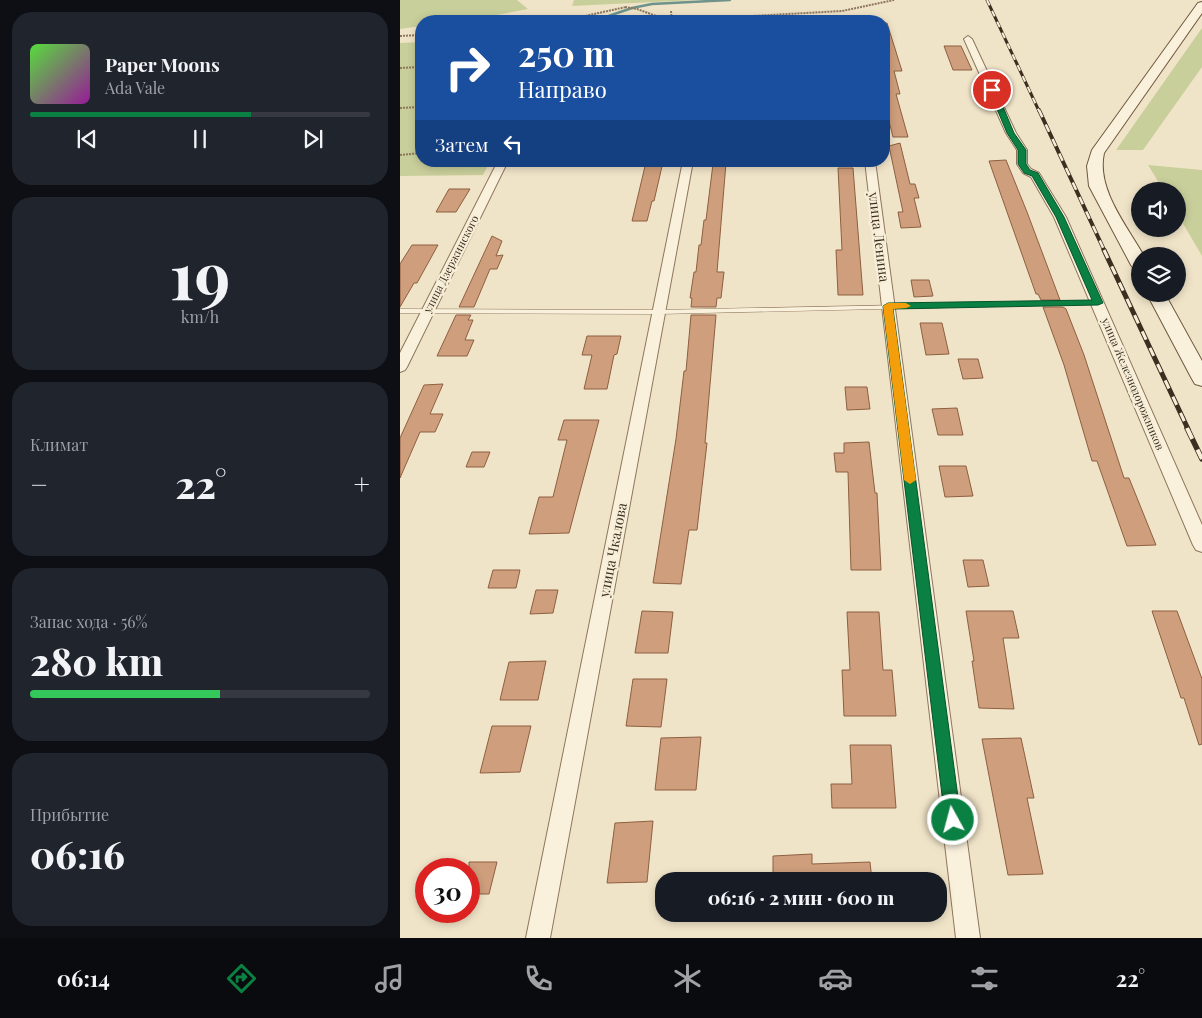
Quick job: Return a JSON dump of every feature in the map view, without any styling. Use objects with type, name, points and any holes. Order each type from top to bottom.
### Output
[{"type":"main road","points":[[1131,248],[1097,186],[1094,166],[1097,153],[1202,5]]},
{"type":"main road","points":[[1160,302],[1202,379]]},
{"type":"street","name":"улица Железнодорожников","points":[[968,39],[1010,133],[1022,150],[1022,164],[1027,171],[1035,175],[1060,217],[1202,545]]},
{"type":"street","name":"улица Дзержинского","points":[[400,366],[500,167]]},
{"type":"street","name":"улица Чкалова","points":[[538,938],[687,167]]},
{"type":"street","name":"улица Ленина","points":[[871,167],[968,938]]},
{"type":"lane","points":[[400,310],[658,312],[1098,303]]},
{"type":"path","points":[[770,15],[842,11],[894,0]]},
{"type":"path","points":[[622,5],[654,15]]},
{"type":"path","points":[[589,15],[626,7]]},
{"type":"path","points":[[400,36],[415,35]]},
{"type":"path","points":[[400,68],[415,67]]},
{"type":"path","points":[[400,108],[415,107]]},
{"type":"path","points":[[400,155],[415,154]]},
{"type":"green space","points":[[400,0],[517,0],[528,9],[497,15],[415,15],[415,27],[400,29]]},
{"type":"green space","points":[[574,0],[696,0],[572,6]]},
{"type":"green space","points":[[1202,28],[1202,67],[1143,150],[1116,150]]},
{"type":"green space","points":[[415,42],[415,167],[487,167],[483,175],[400,176],[400,43]]},
{"type":"green space","points":[[1148,165],[1202,170],[1202,256],[1186,229],[1186,182],[1158,182]]},
{"type":"building","points":[[890,33],[902,71],[894,71],[900,94],[896,94],[908,137],[893,137],[890,125]]},
{"type":"building","points":[[944,46],[961,46],[972,70],[953,70]]},
{"type":"building","points":[[900,143],[910,184],[915,184],[919,198],[914,198],[921,227],[901,228],[898,212],[903,212],[890,146]]},
{"type":"building","points":[[1006,160],[1060,300],[1041,300],[1038,294],[1036,294],[989,161]]},
{"type":"building","points":[[645,167],[662,167],[647,221],[632,221]]},
{"type":"building","points":[[713,167],[726,167],[717,272],[724,272],[721,298],[717,298],[716,307],[691,307],[692,298],[690,298],[694,272],[696,272],[704,220],[706,220]]},
{"type":"building","points":[[838,168],[853,168],[863,295],[838,295],[836,250],[842,250]]},
{"type":"building","points":[[449,189],[470,189],[456,212],[436,212]]},
{"type":"building","points":[[492,236],[502,241],[496,256],[503,255],[497,269],[490,269],[474,307],[459,307]]},
{"type":"building","points":[[412,245],[438,245],[417,283],[414,283],[400,307],[400,264]]},
{"type":"building","points":[[911,280],[929,280],[933,296],[914,297]]},
{"type":"building","points":[[1043,307],[1063,307],[1066,309],[1084,355],[1124,478],[1129,478],[1156,545],[1127,546],[1097,461],[1092,461],[1064,365]]},
{"type":"building","points":[[456,315],[471,315],[468,320],[473,320],[465,340],[474,340],[467,356],[437,356]]},
{"type":"building","points":[[691,315],[716,315],[705,443],[707,443],[697,530],[689,530],[681,584],[653,583],[676,439],[684,371],[686,371]]},
{"type":"building","points":[[920,323],[942,323],[949,354],[926,355]]},
{"type":"building","points":[[587,336],[621,336],[617,354],[614,355],[607,389],[584,389],[592,355],[582,355]]},
{"type":"building","points":[[958,359],[978,359],[983,378],[963,379]]},
{"type":"building","points":[[443,384],[430,414],[443,414],[435,432],[420,432],[400,478],[400,438],[424,385]]},
{"type":"building","points":[[845,387],[867,387],[870,409],[847,410]]},
{"type":"building","points":[[957,408],[963,435],[938,435],[932,409]]},
{"type":"building","points":[[564,420],[599,420],[569,533],[529,534],[539,497],[553,497],[567,440],[558,440]]},
{"type":"building","points":[[869,442],[875,493],[877,493],[881,570],[851,570],[848,472],[836,472],[834,453],[844,453],[844,443]]},
{"type":"building","points":[[472,452],[490,452],[484,467],[466,467]]},
{"type":"building","points":[[939,466],[966,466],[973,496],[945,497]]},
{"type":"building","points":[[963,560],[983,560],[989,586],[968,587]]},
{"type":"building","points":[[493,570],[520,570],[516,588],[488,588]]},
{"type":"building","points":[[536,590],[558,590],[553,613],[530,614]]},
{"type":"building","points":[[642,611],[673,612],[668,653],[635,653]]},
{"type":"building","points":[[966,611],[1013,611],[1019,638],[1003,638],[1014,709],[979,708]]},
{"type":"building","points":[[1152,611],[1177,611],[1202,679],[1202,744],[1199,745],[1184,698],[1181,698]]},
{"type":"building","points":[[847,612],[879,612],[883,670],[892,670],[896,716],[844,716],[842,670],[850,670]]},
{"type":"building","points":[[546,661],[538,700],[500,700],[509,662]]},
{"type":"building","points":[[633,679],[667,679],[661,727],[626,726]]},
{"type":"building","points":[[492,726],[531,726],[520,772],[480,773]]},
{"type":"building","points":[[701,737],[696,790],[655,790],[661,738]]},
{"type":"building","points":[[1021,738],[1034,798],[1027,798],[1043,874],[1008,875],[982,739]]},
{"type":"building","points":[[850,745],[891,745],[896,808],[832,808],[831,784],[852,784]]},
{"type":"building","points":[[653,821],[647,882],[607,883],[615,823]]},
{"type":"building","points":[[812,854],[812,864],[870,862],[871,872],[773,872],[773,856]]},
{"type":"building","points":[[480,862],[497,862],[489,894],[480,894]]},
{"type":"waterway","points":[[612,15],[652,4],[730,0]]},
{"type":"railway","points":[[987,0],[1039,111]]},
{"type":"railway","points":[[1039,110],[1105,252]]},
{"type":"railway","points":[[1104,250],[1188,429]]},
{"type":"railway","points":[[1187,428],[1202,459]]},
{"type":"slow traffic","points":[[906,306],[888,306],[910,480]]},
{"type":"route","points":[[953,820],[888,306],[1098,303],[1060,217],[1035,175],[1027,171],[1022,164],[1022,150],[1010,133],[992,90]]}]
